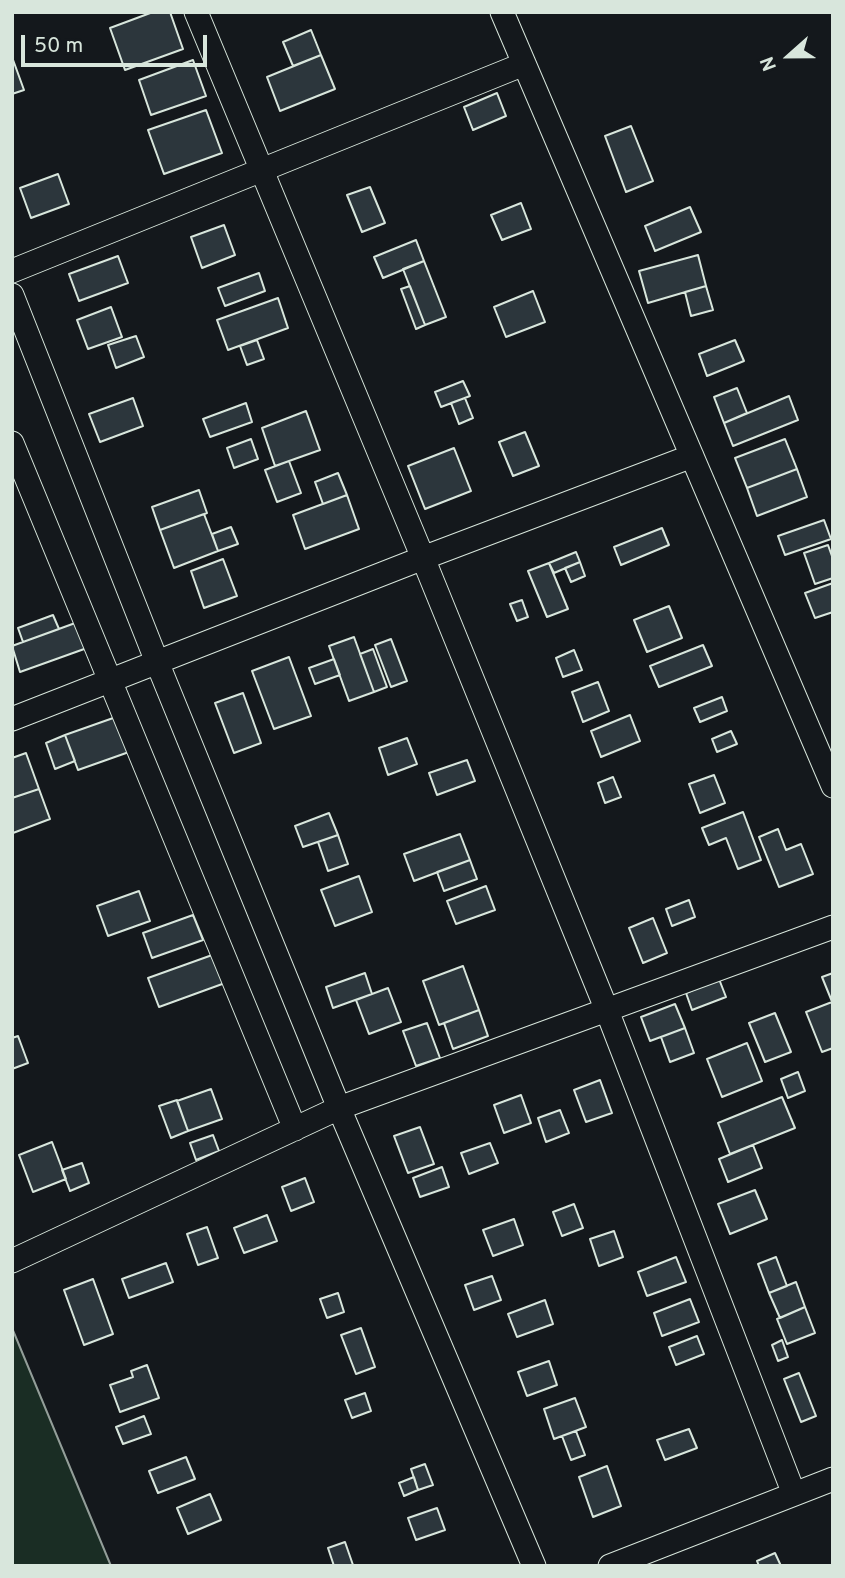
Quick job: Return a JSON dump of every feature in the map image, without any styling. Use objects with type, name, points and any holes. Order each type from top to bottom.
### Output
[{"type":"street","points":[[196,12],[606,1008],[794,1494]]},
{"type":"street","points":[[502,12],[833,786]]},
{"type":"street","points":[[12,271],[524,64]]},
{"type":"street","points":[[12,295],[339,1108],[534,1566]]},
{"type":"street","points":[[12,443],[295,1129]]},
{"type":"street","points":[[12,719],[692,456]]},
{"type":"street","points":[[12,1261],[339,1108],[833,927]]},
{"type":"street","points":[[610,1566],[833,1479]]},
{"type":"green space","points":[[12,1328],[111,1566],[12,1566]]},
{"type":"building","points":[[153,12],[170,12],[183,49],[125,70],[110,28]]},
{"type":"building","points":[[311,30],[321,55],[293,66],[283,42]]},
{"type":"building","points":[[321,55],[335,89],[280,111],[267,77]]},
{"type":"building","points":[[12,57],[24,90],[12,94]]},
{"type":"building","points":[[193,60],[206,96],[151,115],[139,80]]},
{"type":"building","points":[[497,93],[506,116],[473,130],[464,107]]},
{"type":"building","points":[[206,110],[222,153],[164,174],[148,130]]},
{"type":"building","points":[[631,126],[653,181],[626,192],[605,136]]},
{"type":"building","points":[[58,174],[69,204],[31,218],[20,188]]},
{"type":"building","points":[[370,187],[385,223],[362,232],[347,195]]},
{"type":"building","points":[[521,203],[531,229],[502,240],[491,215]]},
{"type":"building","points":[[690,207],[701,232],[655,251],[645,226]]},
{"type":"building","points":[[224,225],[235,255],[202,268],[191,237]]},
{"type":"building","points":[[416,240],[424,261],[383,278],[374,257]]},
{"type":"building","points":[[698,255],[706,286],[648,303],[639,271]]},
{"type":"building","points":[[118,256],[128,283],[79,301],[69,274]]},
{"type":"building","points":[[424,261],[446,317],[425,325],[403,269]]},
{"type":"building","points":[[259,273],[265,291],[225,306],[218,288]]},
{"type":"building","points":[[410,286],[425,325],[416,329],[401,289]]},
{"type":"building","points":[[706,286],[713,310],[691,316],[685,292]]},
{"type":"building","points":[[533,291],[545,322],[506,337],[494,307]]},
{"type":"building","points":[[278,298],[288,328],[228,350],[217,320]]},
{"type":"building","points":[[111,307],[122,337],[88,349],[77,320]]},
{"type":"building","points":[[136,336],[144,357],[116,368],[108,345]]},
{"type":"building","points":[[257,340],[264,359],[247,365],[240,346]]},
{"type":"building","points":[[735,340],[744,361],[707,376],[699,354]]},
{"type":"building","points":[[463,381],[470,396],[441,407],[435,392]]},
{"type":"building","points":[[737,388],[747,413],[724,423],[714,397]]},
{"type":"building","points":[[789,396],[798,420],[733,446],[724,423]]},
{"type":"building","points":[[133,398],[143,426],[100,442],[89,414]]},
{"type":"building","points":[[465,398],[473,418],[459,424],[451,403]]},
{"type":"building","points":[[246,403],[252,422],[210,437],[203,419]]},
{"type":"building","points":[[306,411],[320,450],[275,466],[262,428]]},
{"type":"building","points":[[525,432],[539,466],[513,476],[499,442]]},
{"type":"building","points":[[251,439],[258,459],[234,468],[227,448]]},
{"type":"building","points":[[785,439],[797,469],[747,488],[735,458]]},
{"type":"building","points":[[454,448],[471,491],[425,509],[408,466]]},
{"type":"building","points":[[289,461],[301,493],[277,502],[265,470]]},
{"type":"building","points":[[797,469],[807,497],[757,516],[747,488]]},
{"type":"building","points":[[338,473],[347,495],[323,504],[315,482]]},
{"type":"building","points":[[199,490],[207,513],[160,530],[152,507]]},
{"type":"building","points":[[347,495],[359,529],[305,549],[293,515]]},
{"type":"building","points":[[204,514],[218,551],[174,568],[160,530]]},
{"type":"building","points":[[824,520],[831,539],[785,555],[778,536]]},
{"type":"building","points":[[231,527],[238,544],[218,551],[212,534]]},
{"type":"building","points":[[662,528],[669,545],[621,565],[614,547]]},
{"type":"building","points":[[828,545],[833,559],[833,578],[815,584],[804,553]]},
{"type":"building","points":[[576,552],[580,562],[554,573],[549,563]]},
{"type":"building","points":[[223,559],[237,596],[204,608],[191,571]]},
{"type":"building","points":[[580,562],[585,576],[571,582],[565,568]]},
{"type":"building","points":[[549,563],[568,609],[547,617],[528,571]]},
{"type":"building","points":[[833,583],[833,612],[815,618],[805,593]]},
{"type":"building","points":[[522,600],[528,617],[517,621],[510,604]]},
{"type":"building","points":[[669,606],[682,638],[647,652],[634,620]]},
{"type":"building","points":[[53,615],[59,629],[23,642],[18,628]]},
{"type":"building","points":[[78,622],[87,648],[20,672],[12,646]]},
{"type":"building","points":[[354,637],[374,692],[349,701],[329,646]]},
{"type":"building","points":[[391,639],[407,681],[391,687],[375,645]]},
{"type":"building","points":[[703,645],[712,666],[659,687],[650,666]]},
{"type":"building","points":[[373,649],[387,687],[374,692],[360,654]]},
{"type":"building","points":[[574,650],[582,670],[563,677],[556,658]]},
{"type":"building","points":[[289,657],[311,716],[274,729],[252,671]]},
{"type":"building","points":[[334,659],[340,675],[315,684],[309,668]]},
{"type":"building","points":[[598,682],[609,711],[583,722],[572,692]]},
{"type":"building","points":[[243,693],[261,743],[234,753],[215,703]]},
{"type":"building","points":[[722,697],[727,711],[700,722],[694,708]]},
{"type":"building","points":[[630,715],[640,741],[601,757],[591,731]]},
{"type":"building","points":[[116,717],[129,752],[78,770],[65,735]]},
{"type":"building","points":[[731,731],[737,744],[717,752],[712,739]]},
{"type":"building","points":[[65,735],[75,761],[55,769],[46,743]]},
{"type":"building","points":[[407,738],[417,764],[388,775],[379,748]]},
{"type":"building","points":[[26,753],[39,789],[12,798],[12,758]]},
{"type":"building","points":[[467,760],[475,781],[437,795],[429,773]]},
{"type":"building","points":[[714,775],[725,803],[700,813],[689,784]]},
{"type":"building","points":[[613,777],[621,797],[605,803],[598,783]]},
{"type":"building","points":[[39,789],[50,819],[13,833],[12,798]]},
{"type":"building","points":[[743,812],[761,860],[738,869],[726,838],[709,845],[702,828]]},
{"type":"building","points":[[329,813],[338,835],[303,847],[295,826]]},
{"type":"building","points":[[778,829],[786,850],[801,844],[813,874],[779,887],[759,837]]},
{"type":"building","points":[[460,834],[470,860],[414,881],[404,854]]},
{"type":"building","points":[[338,835],[348,864],[328,871],[318,842]]},
{"type":"building","points":[[470,860],[477,879],[444,891],[437,872]]},
{"type":"building","points":[[359,876],[372,912],[335,926],[321,890]]},
{"type":"building","points":[[486,886],[495,910],[456,924],[447,901]]},
{"type":"building","points":[[139,891],[150,921],[108,936],[97,906]]},
{"type":"building","points":[[689,900],[695,917],[672,926],[666,909]]},
{"type":"building","points":[[193,915],[203,940],[152,958],[143,933]]},
{"type":"building","points":[[653,918],[667,953],[643,963],[629,928]]},
{"type":"building","points":[[215,954],[225,983],[159,1007],[148,978]]},
{"type":"building","points":[[463,966],[479,1010],[439,1025],[423,981]]},
{"type":"building","points":[[365,973],[372,994],[333,1008],[326,987]]},
{"type":"building","points":[[833,973],[833,1004],[822,977]]},
{"type":"building","points":[[719,979],[726,997],[692,1010],[686,993]]},
{"type":"building","points":[[388,988],[401,1022],[369,1034],[356,1000]]},
{"type":"building","points":[[832,1002],[833,1048],[822,1052],[806,1012]]},
{"type":"building","points":[[675,1004],[685,1028],[650,1041],[641,1017]]},
{"type":"building","points":[[479,1010],[488,1036],[453,1049],[444,1023]]},
{"type":"building","points":[[775,1013],[791,1052],[765,1062],[749,1023]]},
{"type":"building","points":[[427,1023],[440,1058],[416,1066],[403,1031]]},
{"type":"building","points":[[685,1028],[694,1053],[670,1062],[661,1037]]},
{"type":"building","points":[[18,1036],[28,1063],[12,1069],[12,1038]]},
{"type":"building","points":[[747,1043],[762,1081],[722,1097],[707,1059]]},
{"type":"building","points":[[798,1072],[805,1091],[788,1098],[781,1079]]},
{"type":"building","points":[[600,1080],[612,1113],[586,1122],[574,1090]]},
{"type":"building","points":[[211,1089],[222,1119],[188,1131],[177,1101]]},
{"type":"building","points":[[521,1095],[531,1123],[504,1133],[494,1105]]},
{"type":"building","points":[[782,1097],[795,1128],[730,1154],[718,1123]]},
{"type":"building","points":[[177,1100],[188,1131],[171,1138],[159,1106]]},
{"type":"building","points":[[560,1110],[569,1133],[546,1142],[538,1118]]},
{"type":"building","points":[[420,1127],[434,1164],[408,1173],[394,1136]]},
{"type":"building","points":[[213,1135],[219,1151],[196,1160],[190,1143]]},
{"type":"building","points":[[52,1142],[66,1179],[33,1192],[19,1155]]},
{"type":"building","points":[[490,1143],[498,1163],[469,1174],[461,1153]]},
{"type":"building","points":[[753,1145],[762,1168],[728,1182],[719,1159]]},
{"type":"building","points":[[82,1163],[89,1183],[70,1191],[62,1170]]},
{"type":"building","points":[[442,1167],[449,1187],[420,1197],[413,1178]]},
{"type":"building","points":[[305,1178],[314,1202],[291,1211],[282,1187]]},
{"type":"building","points":[[755,1190],[767,1219],[730,1234],[718,1204]]},
{"type":"building","points":[[574,1204],[583,1228],[562,1236],[553,1212]]},
{"type":"building","points":[[267,1215],[277,1241],[244,1253],[234,1228]]},
{"type":"building","points":[[514,1219],[523,1245],[493,1256],[483,1230]]},
{"type":"building","points":[[207,1227],[218,1258],[198,1265],[187,1234]]},
{"type":"building","points":[[614,1231],[623,1257],[599,1266],[590,1239]]},
{"type":"building","points":[[676,1257],[686,1282],[647,1296],[638,1272]]},
{"type":"building","points":[[776,1257],[787,1286],[769,1293],[758,1264]]},
{"type":"building","points":[[166,1263],[173,1282],[129,1298],[122,1279]]},
{"type":"building","points":[[492,1276],[501,1300],[474,1310],[465,1285]]},
{"type":"building","points":[[93,1279],[113,1334],[84,1345],[64,1290]]},
{"type":"building","points":[[796,1282],[805,1307],[780,1318],[769,1293]]},
{"type":"building","points":[[338,1293],[344,1312],[327,1318],[320,1299]]},
{"type":"building","points":[[690,1299],[699,1322],[662,1336],[654,1313]]},
{"type":"building","points":[[545,1300],[553,1324],[517,1337],[508,1314]]},
{"type":"building","points":[[805,1307],[815,1333],[787,1344],[777,1319]]},
{"type":"building","points":[[361,1328],[375,1367],[356,1374],[341,1335]]},
{"type":"building","points":[[697,1336],[704,1354],[676,1365],[669,1347]]},
{"type":"building","points":[[782,1340],[788,1357],[778,1361],[772,1345]]},
{"type":"building","points":[[549,1361],[557,1385],[527,1396],[518,1372]]},
{"type":"building","points":[[147,1365],[159,1398],[120,1412],[110,1385],[133,1377],[131,1371]]},
{"type":"building","points":[[799,1373],[816,1416],[801,1422],[784,1379]]},
{"type":"building","points":[[365,1393],[371,1411],[352,1418],[345,1400]]},
{"type":"building","points":[[575,1398],[586,1427],[554,1439],[544,1409]]},
{"type":"building","points":[[144,1416],[151,1434],[123,1444],[116,1427]]},
{"type":"building","points":[[689,1429],[697,1448],[665,1460],[657,1440]]},
{"type":"building","points":[[576,1431],[585,1455],[571,1460],[562,1436]]},
{"type":"building","points":[[186,1457],[195,1479],[158,1493],[149,1471]]},
{"type":"building","points":[[425,1464],[433,1485],[418,1490],[411,1469]]},
{"type":"building","points":[[607,1466],[621,1506],[593,1517],[579,1477]]},
{"type":"building","points":[[414,1477],[418,1490],[404,1496],[399,1483]]},
{"type":"building","points":[[210,1494],[221,1520],[188,1534],[177,1508]]},
{"type":"building","points":[[437,1508],[445,1530],[416,1540],[408,1518]]},
{"type":"building","points":[[345,1542],[353,1565],[334,1566],[328,1548]]},
{"type":"building","points":[[775,1553],[781,1566],[759,1566],[757,1561]]}]
